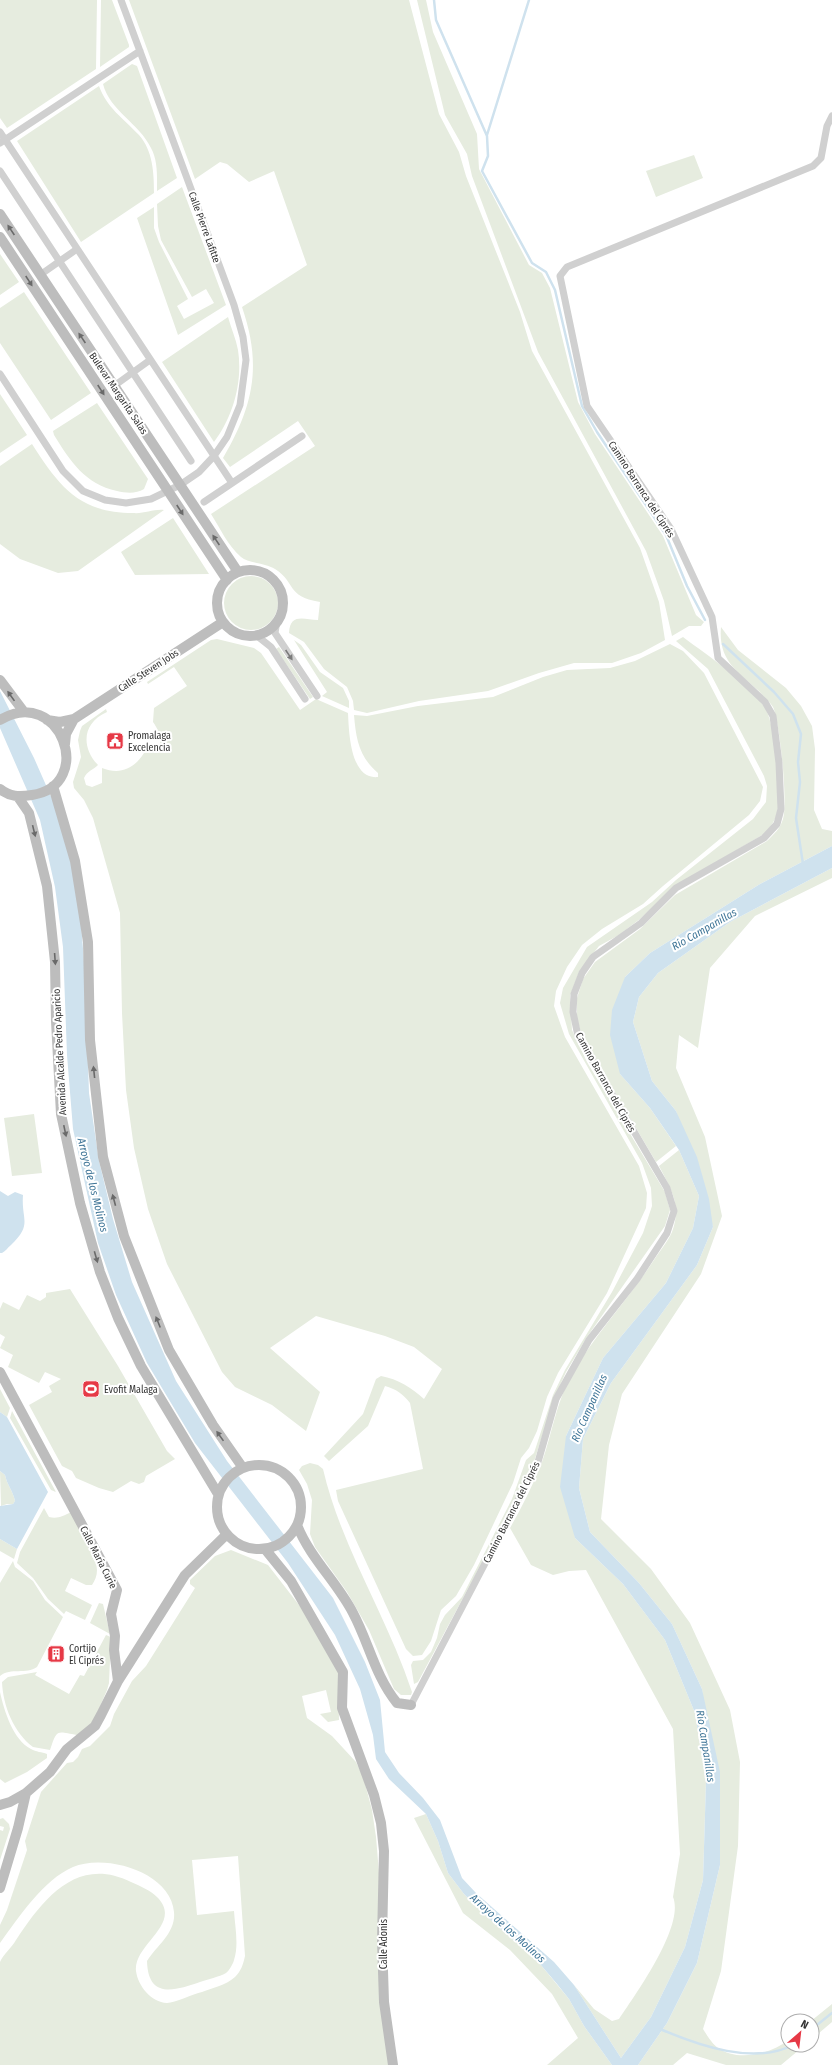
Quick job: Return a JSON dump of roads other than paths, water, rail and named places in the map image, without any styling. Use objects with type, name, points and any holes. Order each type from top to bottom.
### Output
[{"type":"street","name":"Calle Pierre Lafitte","points":[[0,374],[63,471],[84,491],[105,500],[126,503],[151,499],[180,485],[199,472],[214,456],[227,437],[240,405],[246,360],[243,337],[234,305],[121,0]]},
{"type":"street","points":[[2,141],[140,51]]},
{"type":"street","name":"Camino Barranca del Ciprés","points":[[411,1706],[538,1462],[556,1399],[589,1340],[637,1279],[668,1233],[674,1211],[667,1188],[578,1036],[573,1012],[574,994],[582,973],[593,957],[641,923],[676,888],[764,838],[777,824],[781,808],[779,763],[773,716],[765,702],[718,658],[712,617],[671,529],[587,406],[560,276],[567,267],[813,166],[821,158],[827,126],[832,116]]},
{"type":"street","points":[[0,132],[2,141],[77,249],[232,483]]},
{"type":"street","points":[[0,171],[191,461]]},
{"type":"street","name":"Bulevar Margarita Salas","points":[[0,214],[238,572]]},
{"type":"street","name":"Bulevar Margarita Salas","points":[[0,237],[227,580]]},
{"type":"street","points":[[40,275],[77,249]]},
{"type":"street","points":[[114,386],[150,360]]},
{"type":"street","points":[[204,502],[302,436]]},
{"type":"street","points":[[250,570],[259,571],[277,583],[283,594],[283,612],[273,628],[265,633],[245,636],[236,633],[223,622],[218,613],[217,599],[221,588],[227,580],[238,572],[250,570]]},
{"type":"street","points":[[277,621],[275,633],[317,696]]},
{"type":"street","name":"Calle Steven Jobs","points":[[47,720],[60,722],[74,719],[223,622]]},
{"type":"street","points":[[256,635],[271,648],[305,699]]},
{"type":"street","points":[[0,680],[24,712]]},
{"type":"street","points":[[0,720],[8,716],[24,712],[35,714],[47,720],[58,729],[65,744]]},
{"type":"street","points":[[0,789],[5,793],[18,797],[43,793],[53,786],[65,766],[66,734],[74,719]]},
{"type":"street","points":[[53,786],[75,861],[88,942],[90,1040],[103,1157],[124,1236],[169,1350],[213,1425],[243,1468]]},
{"type":"street","name":"Avenida Alcalde Pedro Aparicio","points":[[18,797],[29,813],[47,886],[55,962],[56,1021],[61,1114],[80,1203],[100,1272],[118,1318],[141,1366],[218,1494]]},
{"type":"street","name":"Calle María Curie","points":[[0,1372],[117,1590],[112,1614],[115,1636],[114,1650],[118,1681]]},
{"type":"street","points":[[257,1465],[271,1467],[287,1476],[294,1484],[300,1497],[301,1511],[297,1525],[289,1537],[278,1545],[265,1549],[250,1549],[237,1544],[226,1535],[219,1522],[216,1508],[218,1494],[224,1483],[232,1474],[243,1468],[257,1465]]},
{"type":"street","points":[[297,1525],[303,1541],[353,1613],[384,1688],[397,1703],[411,1706]]},
{"type":"street","points":[[0,1805],[10,1802],[26,1793],[50,1772],[67,1749],[95,1726],[118,1681],[185,1575],[226,1535]]},
{"type":"street","name":"Calle Adonis","points":[[265,1549],[292,1581],[344,1672],[342,1708],[374,1795],[381,1823],[384,1851],[382,1940],[384,2002],[393,2065]]},
{"type":"street","points":[[0,1888],[18,1828],[26,1793]]},
{"type":"water","points":[[0,691],[34,758],[60,817],[69,851],[80,910],[85,975],[89,1093],[99,1161],[113,1219],[132,1282],[176,1381],[227,1461],[333,1598],[365,1662],[380,1700],[385,1752],[399,1773],[423,1798],[440,1820],[462,1878],[476,1893],[554,1962],[574,1985],[621,2058],[651,2017],[685,1947],[703,1880],[706,1781],[695,1713],[665,1640],[623,1584],[575,1538],[560,1487],[566,1436],[603,1358],[666,1283],[693,1228],[699,1196],[679,1150],[650,1108],[620,1074],[610,1035],[612,1010],[625,977],[650,953],[760,884],[832,846],[832,868],[730,922],[658,973],[639,997],[633,1022],[652,1081],[676,1111],[697,1157],[709,1199],[713,1227],[697,1265],[611,1383],[583,1439],[579,1488],[590,1532],[639,1583],[672,1624],[702,1689],[720,1772],[720,1865],[697,1963],[667,2023],[638,2065],[612,2065],[584,2026],[569,1999],[540,1964],[483,1913],[464,1894],[448,1873],[438,1841],[426,1814],[389,1779],[376,1759],[373,1735],[360,1689],[335,1635],[288,1563],[195,1443],[147,1363],[116,1295],[98,1243],[73,1129],[67,1055],[63,947],[55,887],[40,820],[0,728]]},
{"type":"water","points":[[0,1191],[8,1196],[15,1192],[23,1195],[24,1222],[24,1227],[18,1238],[2,1253],[0,1253]]},
{"type":"water","points":[[0,1412],[7,1417],[48,1492],[17,1549],[0,1539],[0,1506],[13,1504],[15,1501],[5,1475],[0,1471]]},
{"type":"waterway","points":[[434,0],[436,20],[487,136],[488,156],[482,171],[532,263],[546,272],[555,290],[582,406],[597,432],[666,535],[687,586],[705,620]]},
{"type":"waterway","points":[[487,135],[529,0]]},
{"type":"waterway","points":[[723,644],[774,692],[793,714],[801,734],[798,762],[800,782],[796,818],[803,864]]},
{"type":"waterway","points":[[820,2023],[832,2013]]},
{"type":"waterway","points":[[660,2029],[709,2047],[727,2051],[761,2053],[780,2050]]},
{"type":"place","name":"Promalaga Excelencia","points":[[115,741]]},
{"type":"place","name":"Evofit Malaga","points":[[91,1389]]},
{"type":"place","name":"Cortijo El Ciprés","points":[[56,1654]]},
{"type":"water label","name":"Río Campanillas","points":[[704,929]]},
{"type":"water label","name":"Arroyo de los Molinos","points":[[93,1185]]},
{"type":"water label","name":"Río Campanillas","points":[[589,1408]]},
{"type":"water label","name":"Río Campanillas","points":[[706,1746]]},
{"type":"water label","name":"Arroyo de los Molinos","points":[[508,1928]]}]
